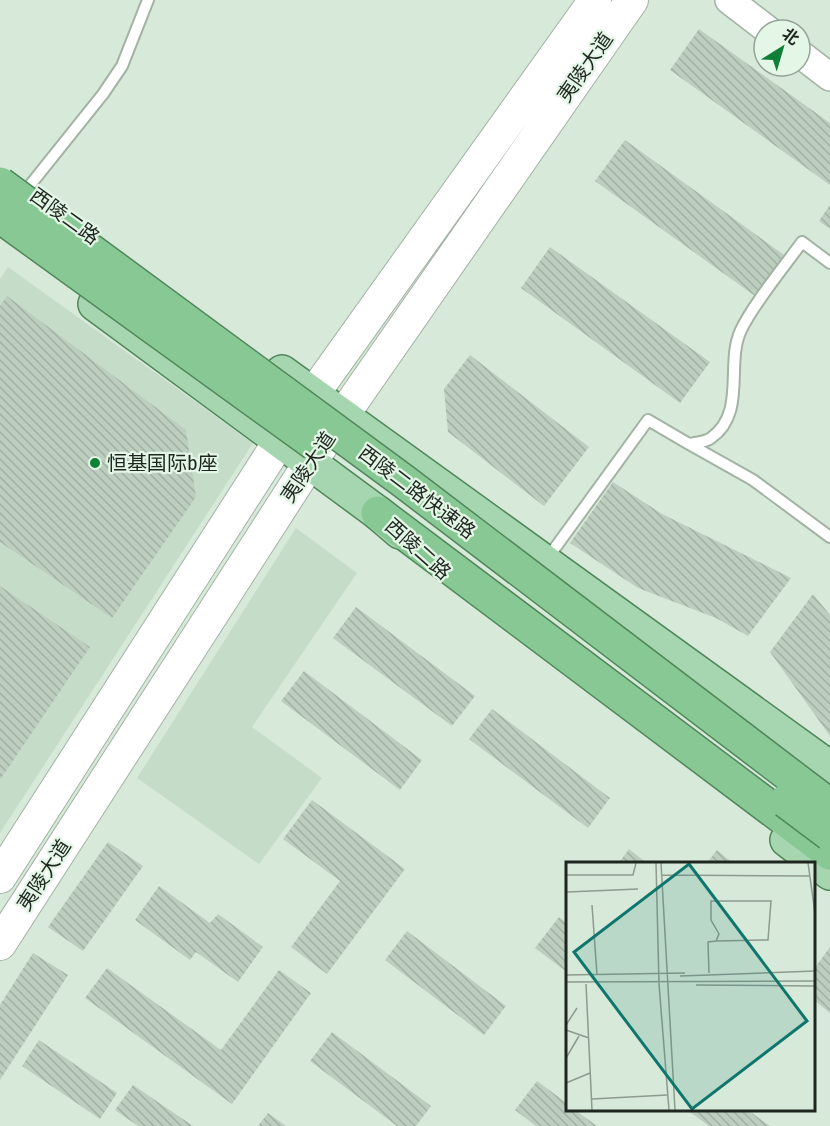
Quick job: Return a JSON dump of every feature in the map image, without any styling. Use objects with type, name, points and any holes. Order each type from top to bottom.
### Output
[{"type":"highway","name":"西陵二路快速路","points":[[13,186],[830,807]]},
{"type":"highway","name":"西陵二路快速路","points":[[0,216],[390,498],[830,834]]},
{"type":"highway","points":[[402,480],[468,513],[830,791]]},
{"type":"highway","points":[[378,513],[830,854]]},
{"type":"main road","name":"夷陵大道","points":[[0,877],[312,393],[595,0]]},
{"type":"main road","name":"夷陵大道","points":[[0,944],[309,464],[632,0]]},
{"type":"main road","name":"西陵二路","points":[[0,170],[13,186],[343,415],[830,768]]},
{"type":"main road","name":"西陵二路","points":[[0,233],[279,442],[378,513],[508,628],[830,873]]},
{"type":"street","points":[[729,0],[752,18]]},
{"type":"street","points":[[812,63],[830,77]]},
{"type":"lane","points":[[13,186],[103,94],[122,66],[148,0]]},
{"type":"lane","points":[[689,444],[711,438],[727,419],[736,386],[733,360],[741,330],[802,242],[830,263]]},
{"type":"lane","points":[[545,562],[648,420],[753,480],[830,537]]},
{"type":"shaded area","points":[[8,267],[253,443],[0,833],[0,279]]},
{"type":"shaded area","points":[[296,528],[357,573],[252,727],[322,778],[259,864],[137,778]]},
{"type":"building","points":[[699,29],[752,67],[752,78],[767,78],[830,123],[830,185],[670,70]]},
{"type":"building","points":[[625,140],[784,255],[755,296],[595,181]]},
{"type":"building","points":[[830,205],[830,229],[819,221]]},
{"type":"building","points":[[550,247],[710,362],[680,403],[521,288]]},
{"type":"building","name":"恒基国际b座","points":[[7,296],[186,430],[196,497],[112,618],[0,542],[0,306]]},
{"type":"building","points":[[470,355],[589,447],[544,506],[448,432],[444,389]]},
{"type":"building","points":[[613,482],[662,514],[791,578],[748,636],[716,618],[638,588],[570,543]]},
{"type":"building","points":[[0,586],[90,647],[0,780]]},
{"type":"building","points":[[813,594],[830,615],[830,736],[770,652]]},
{"type":"building","points":[[356,607],[475,696],[452,726],[333,638]]},
{"type":"building","points":[[304,671],[422,760],[400,790],[281,701]]},
{"type":"building","points":[[492,709],[610,798],[588,828],[469,739]]},
{"type":"building","points":[[312,800],[405,869],[327,974],[291,947],[340,881],[283,839]]},
{"type":"building","points":[[108,842],[143,866],[83,951],[48,927]]},
{"type":"building","points":[[629,849],[645,862],[619,862]]},
{"type":"building","points":[[717,850],[732,862],[708,862]]},
{"type":"building","points":[[159,886],[210,923],[218,914],[263,947],[238,982],[196,952],[190,960],[135,920]]},
{"type":"building","points":[[559,917],[566,922],[566,971],[535,948]]},
{"type":"building","points":[[407,931],[506,1006],[484,1035],[385,960]]},
{"type":"building","points":[[830,947],[830,1013],[815,1001],[815,968]]},
{"type":"building","points":[[33,953],[68,975],[0,1080],[0,1005]]},
{"type":"building","points":[[107,968],[221,1050],[279,970],[311,993],[232,1104],[85,998]]},
{"type":"building","points":[[332,1032],[431,1106],[416,1126],[397,1126],[310,1061]]},
{"type":"building","points":[[39,1040],[117,1093],[100,1119],[22,1066]]},
{"type":"building","points":[[537,1081],[566,1103],[566,1111],[576,1111],[597,1126],[536,1126],[515,1110]]},
{"type":"building","points":[[133,1085],[193,1126],[138,1126],[115,1110]]},
{"type":"building","points":[[688,1111],[749,1111],[770,1126],[709,1126]]},
{"type":"building","points":[[268,1113],[286,1126],[258,1126]]},
{"type":"place","name":"恒基国际b座","points":[[95,463]]}]
